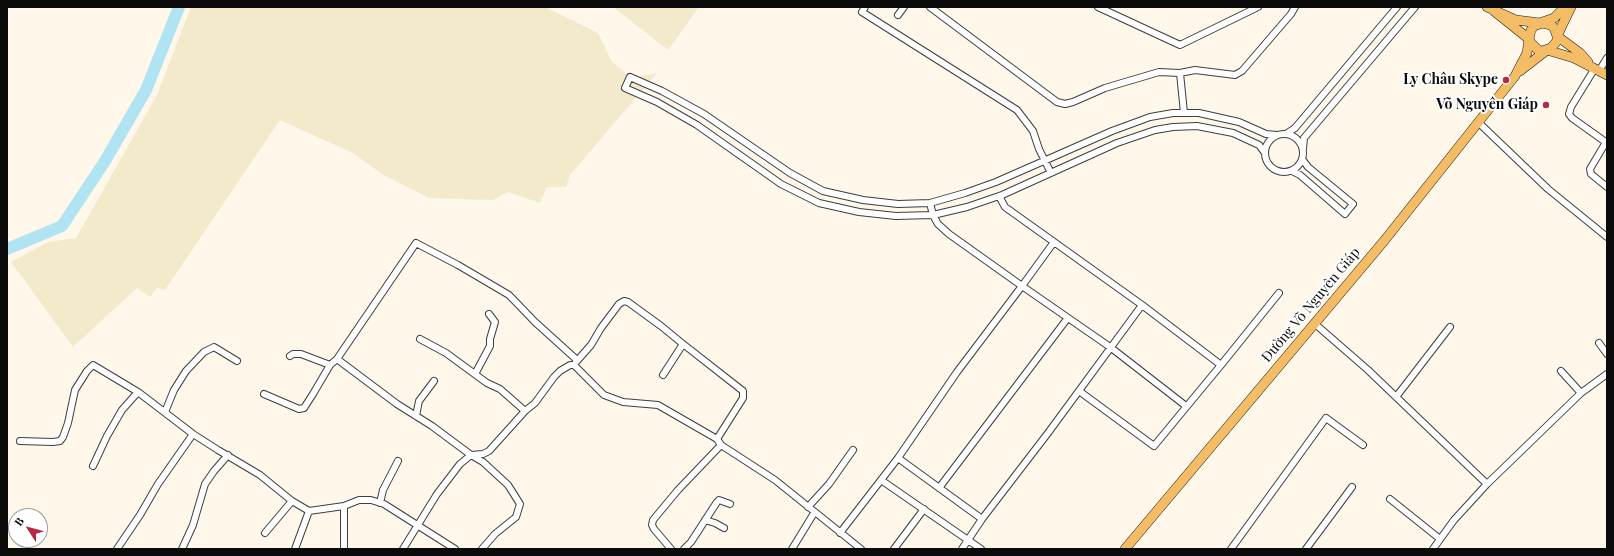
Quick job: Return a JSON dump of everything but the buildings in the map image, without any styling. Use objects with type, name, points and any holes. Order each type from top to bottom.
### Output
[{"type":"main road","points":[[1529,39],[1531,30],[1554,18],[1565,7]]},
{"type":"main road","points":[[1547,50],[1555,45],[1557,36],[1570,7]]},
{"type":"main road","points":[[1490,9],[1516,20],[1540,24],[1547,23],[1551,25],[1557,36],[1580,53],[1598,70]]},
{"type":"main road","points":[[1490,9],[1529,39],[1531,44],[1538,50],[1547,50],[1574,58],[1598,70]]},
{"type":"main road","name":"Đường Võ Nguyên Giáp","points":[[1125,549],[1384,241],[1515,76],[1527,53],[1529,39]]},
{"type":"main road","name":"Đường Võ Nguyên Giáp","points":[[1515,76],[1547,50]]},
{"type":"street","points":[[865,7],[862,12],[1017,110],[1033,131],[1051,173]]},
{"type":"street","points":[[898,15],[904,7]]},
{"type":"street","points":[[930,7],[1056,102],[1065,104],[1105,88],[1159,72],[1180,73],[1195,70],[1235,75],[1242,71],[1286,20],[1295,7]]},
{"type":"street","points":[[1098,7],[1180,45],[1258,7]]},
{"type":"street","points":[[1265,152],[1259,145],[1233,133],[1197,126],[1163,128],[1117,143],[999,196],[967,207],[933,215],[896,216],[859,212],[819,203],[781,184],[697,125],[657,102],[625,88],[630,77],[662,91],[704,114],[784,169],[823,191],[864,200],[898,204],[930,203],[965,194],[996,182],[1112,131],[1150,117],[1199,112],[1240,122],[1266,134],[1286,134],[1295,128],[1397,7]]},
{"type":"street","points":[[1277,135],[1267,143],[1265,152],[1266,161],[1274,170],[1286,172],[1292,171],[1297,167],[1302,159],[1304,138],[1415,7]]},
{"type":"street","points":[[1378,29],[1388,39]]},
{"type":"street","points":[[1607,58],[1571,107],[1569,114],[1572,118],[1606,142],[1590,169],[1591,174],[1607,187]]},
{"type":"street","points":[[1180,73],[1184,113]]},
{"type":"street","points":[[1161,115],[1163,128]]},
{"type":"street","points":[[1478,122],[1548,189],[1607,237]]},
{"type":"street","points":[[1286,134],[1296,138],[1303,149]]},
{"type":"street","points":[[1292,171],[1300,175],[1345,214],[1353,204],[1308,167],[1302,159]]},
{"type":"street","points":[[999,196],[1005,207],[1142,305],[1221,365]]},
{"type":"street","points":[[930,203],[933,215],[938,224],[949,234],[1067,319],[1110,347],[1186,406]]},
{"type":"street","points":[[840,533],[898,458],[957,372],[1054,242]]},
{"type":"street","points":[[264,394],[299,409],[304,408],[330,365],[337,359],[416,243],[509,294],[576,363],[588,381],[604,395],[623,402],[658,406],[717,439],[721,445],[775,480],[814,513],[861,549]]},
{"type":"street","points":[[1079,391],[1154,446],[1279,293]]},
{"type":"street","points":[[403,549],[416,525],[460,464],[471,455],[483,454],[488,451],[525,411],[535,403],[560,371],[570,364],[576,363],[619,304],[624,301],[661,326],[743,391],[743,398],[717,439]]},
{"type":"street","points":[[962,549],[982,519],[1142,305]]},
{"type":"street","points":[[475,374],[490,346],[490,339],[495,322],[489,314]]},
{"type":"street","points":[[939,488],[1067,319]]},
{"type":"street","points":[[1314,323],[1353,356],[1487,484]]},
{"type":"street","points":[[1396,397],[1450,327]]},
{"type":"street","points":[[420,339],[446,352],[487,383],[500,389],[525,411]]},
{"type":"street","points":[[1599,343],[1607,354]]},
{"type":"street","points":[[663,375],[683,344]]},
{"type":"street","points":[[165,412],[174,390],[186,371],[204,352],[214,347],[237,361]]},
{"type":"street","points":[[290,356],[293,354],[301,354],[330,365]]},
{"type":"street","points":[[337,359],[397,404],[432,426],[471,455],[483,462],[508,485],[520,504],[516,517],[495,534],[482,549]]},
{"type":"street","points":[[20,441],[60,441],[68,423],[75,390],[87,371],[93,365],[138,392],[193,434],[260,476],[292,501],[309,511],[344,506],[359,500],[371,500],[384,504],[455,549]]},
{"type":"street","points":[[1561,371],[1581,393]]},
{"type":"street","points":[[1433,549],[1454,520],[1487,484],[1581,393],[1607,374]]},
{"type":"street","points":[[416,416],[419,401],[434,381]]},
{"type":"street","points":[[94,466],[107,436],[122,410],[138,392]]},
{"type":"street","points":[[1231,549],[1326,418],[1363,445]]},
{"type":"street","points":[[117,549],[140,515],[158,484],[193,434]]},
{"type":"street","points":[[671,549],[654,529],[652,525],[653,520],[678,490],[721,445]]},
{"type":"street","points":[[808,507],[829,484],[853,450]]},
{"type":"street","points":[[182,549],[193,525],[205,484],[228,455]]},
{"type":"street","points":[[898,458],[982,519]]},
{"type":"street","points":[[380,503],[383,490],[398,461]]},
{"type":"street","points":[[881,480],[981,549]]},
{"type":"street","points":[[1306,549],[1352,487]]},
{"type":"street","points":[[1390,499],[1440,539]]},
{"type":"street","points":[[684,549],[691,542],[704,520],[720,500],[730,504]]},
{"type":"street","points":[[265,533],[292,501]]},
{"type":"street","points":[[344,506],[344,549]]},
{"type":"street","points":[[894,549],[924,509]]},
{"type":"street","points":[[296,549],[309,511]]},
{"type":"street","points":[[792,549],[814,513]]},
{"type":"street","points":[[704,520],[715,523],[724,528]]},
{"type":"shaded area","points":[[191,7],[545,7],[598,33],[612,62],[632,78],[657,73],[570,175],[566,187],[547,187],[540,203],[508,192],[493,200],[429,198],[382,174],[353,153],[280,120],[165,290],[157,288],[150,297],[137,288],[73,347],[11,262],[48,242],[76,238],[157,95]]},
{"type":"shaded area","points":[[613,7],[699,7],[668,50]]},
{"type":"waterway","points":[[7,249],[62,226],[105,161],[146,90],[179,7]]},
{"type":"place","name":"Ly Châu Skype","points":[[1506,80]]},
{"type":"place","name":"Võ Nguyên Giáp","points":[[1546,105]]}]
